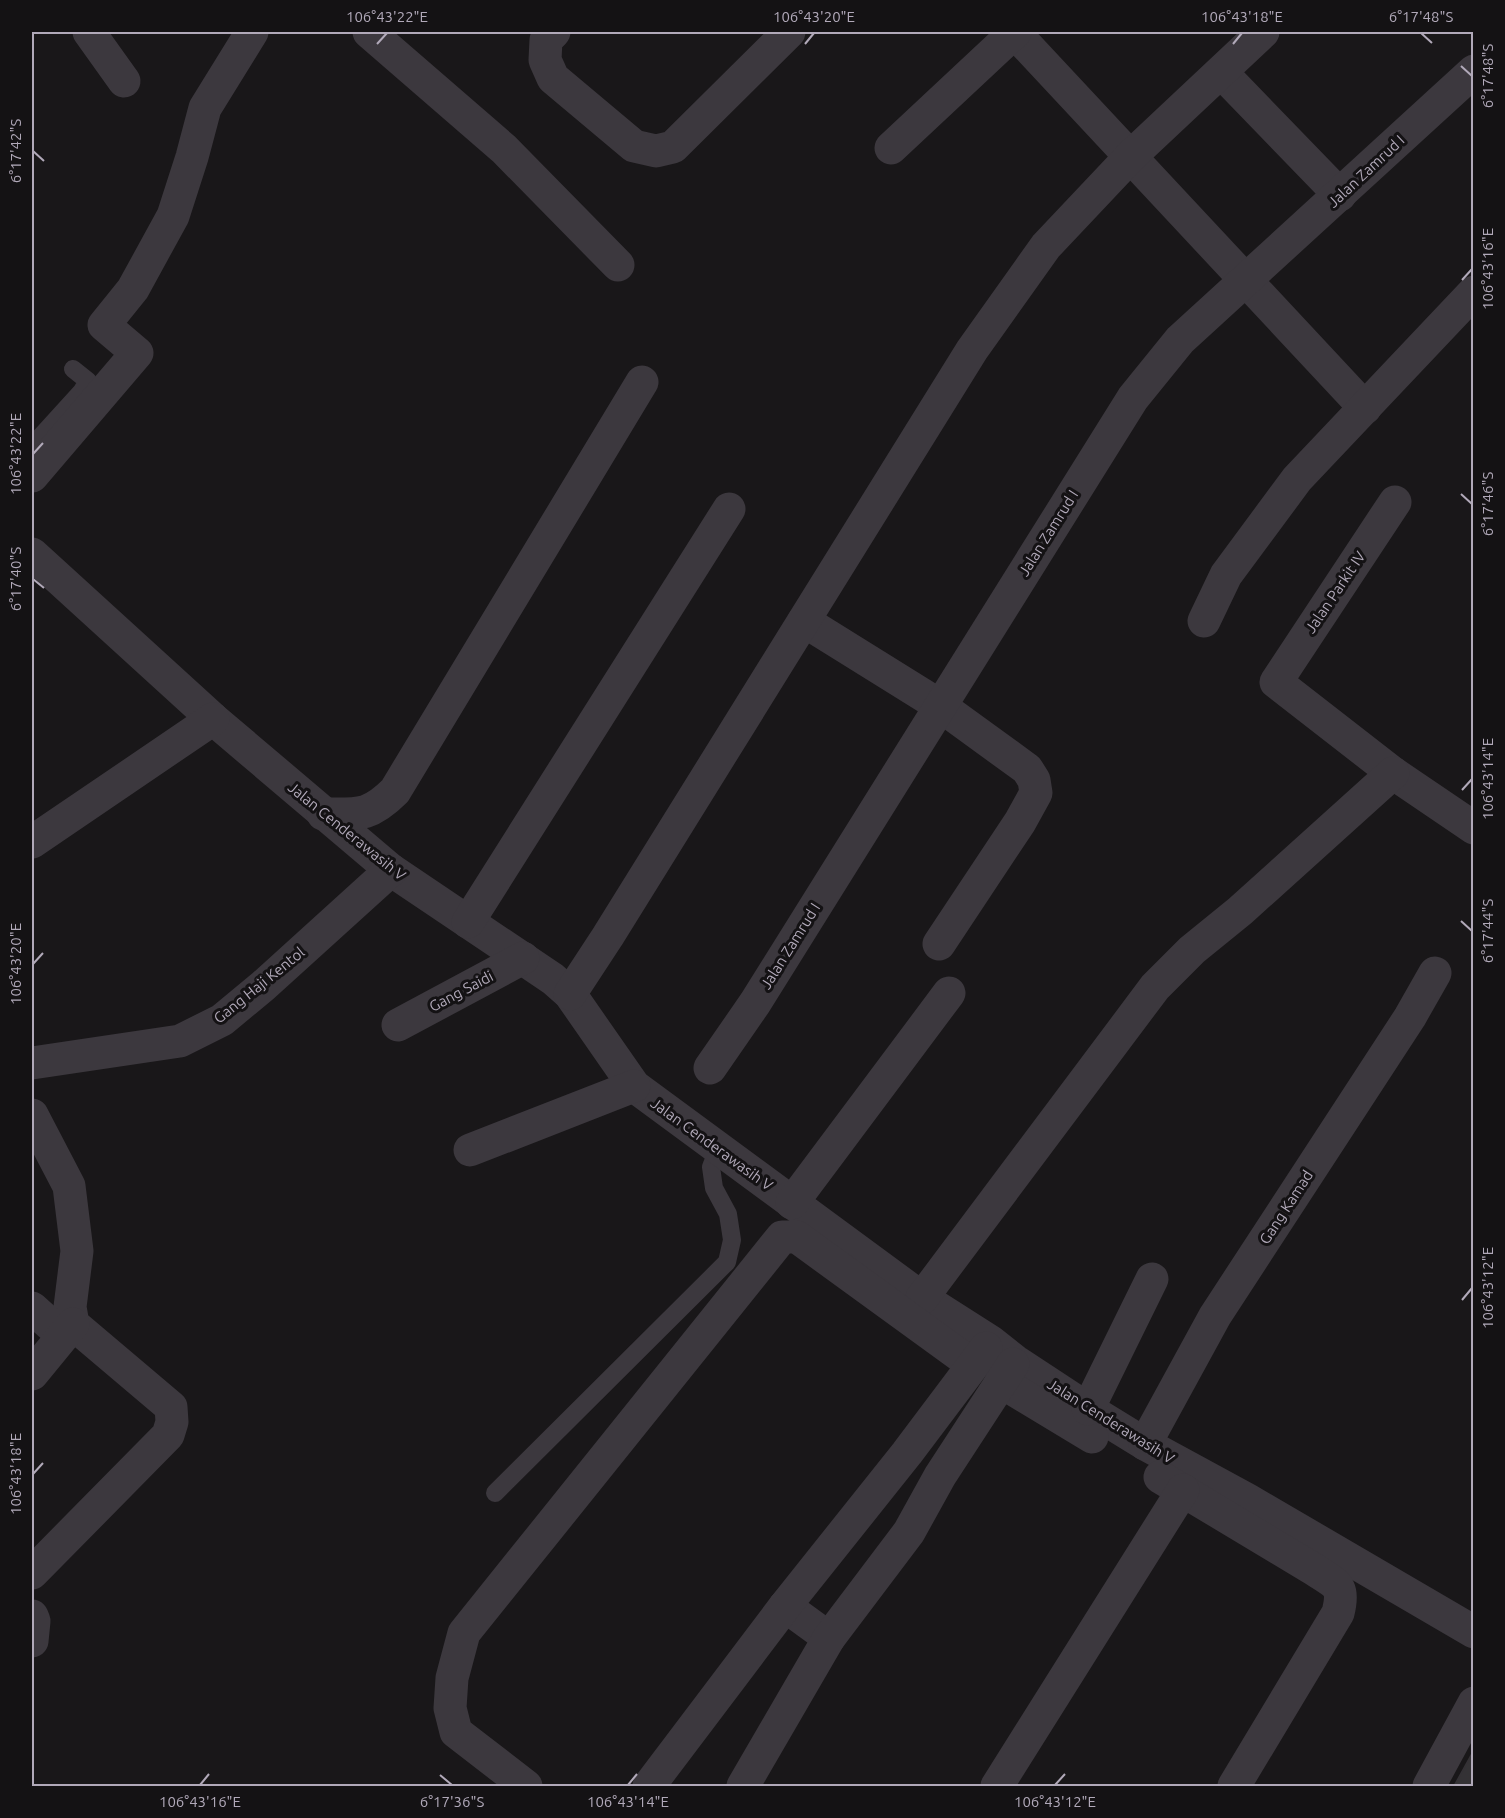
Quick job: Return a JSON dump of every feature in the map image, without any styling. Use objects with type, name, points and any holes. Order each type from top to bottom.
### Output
[{"type":"street","points":[[89,32],[124,81]]},
{"type":"street","points":[[32,476],[137,353],[104,325],[133,289],[173,216],[205,108],[252,32]]},
{"type":"street","points":[[369,32],[504,149],[618,265]]},
{"type":"street","points":[[554,32],[546,40],[545,60],[553,78],[634,146],[656,151],[673,147],[789,32]]},
{"type":"street","points":[[891,148],[1014,32],[1365,408]]},
{"type":"street","points":[[570,994],[972,350],[1046,246],[1131,156],[1263,32]]},
{"type":"street","name":"Jalan Zamrud I","points":[[710,1068],[755,1003],[939,705],[1133,398],[1180,340],[1473,71]]},
{"type":"street","points":[[1221,72],[1340,195]]},
{"type":"street","points":[[1204,621],[1226,575],[1298,479],[1473,292]]},
{"type":"street","points":[[323,814],[366,812],[380,806],[395,791],[642,382]]},
{"type":"street","name":"Jalan Parkit IV","points":[[1393,773],[1276,682],[1395,502]]},
{"type":"street","points":[[468,922],[729,509]]},
{"type":"street","name":"Jalan Cenderawasih V","points":[[32,554],[213,719],[391,870],[523,958],[570,994],[634,1086],[922,1298],[995,1362],[1088,1409],[1473,1632]]},
{"type":"street","points":[[804,621],[939,705],[1027,769],[1034,780],[1036,792],[1020,822],[939,944]]},
{"type":"street","points":[[32,842],[213,719]]},
{"type":"street","points":[[922,1298],[1155,987],[1192,950],[1240,911],[1393,773],[1473,828]]},
{"type":"street","name":"Gang Haji Kentol","points":[[32,1063],[180,1041],[222,1020],[391,870]]},
{"type":"street","name":"Gang Saidi","points":[[398,1025],[523,958]]},
{"type":"street","name":"Gang Kamad","points":[[1145,1444],[1215,1316],[1436,973]]},
{"type":"street","points":[[792,1203],[949,993]]},
{"type":"street","points":[[470,1150],[634,1086]]},
{"type":"street","points":[[32,1115],[69,1186],[77,1251],[68,1330],[32,1374]]},
{"type":"street","points":[[526,1786],[456,1732],[450,1708],[451,1688],[464,1633],[782,1237],[797,1237],[995,1362],[1183,1490],[1324,1576],[1340,1589],[1342,1597],[1338,1613],[1234,1786]]},
{"type":"street","points":[[1088,1409],[1152,1279]]},
{"type":"street","points":[[32,1308],[68,1330],[171,1407],[172,1422],[168,1435],[32,1573]]},
{"type":"street","points":[[649,1786],[785,1606],[907,1453],[995,1362]]},
{"type":"street","points":[[743,1786],[829,1638],[909,1532],[940,1476],[971,1431],[995,1362]]},
{"type":"street","points":[[907,1453],[940,1476]]},
{"type":"street","points":[[997,1786],[1183,1490]]},
{"type":"street","points":[[785,1606],[829,1638]]},
{"type":"street","points":[[32,1616],[34,1621],[32,1641]]},
{"type":"street","points":[[1429,1786],[1473,1703]]},
{"type":"lane","points":[[32,446],[82,391],[88,381],[73,369]]},
{"type":"lane","points":[[495,1493],[727,1262],[732,1240],[728,1214],[714,1188],[711,1167],[718,1149]]},
{"type":"building","points":[[1474,1750],[1474,1786],[1454,1786]]}]
